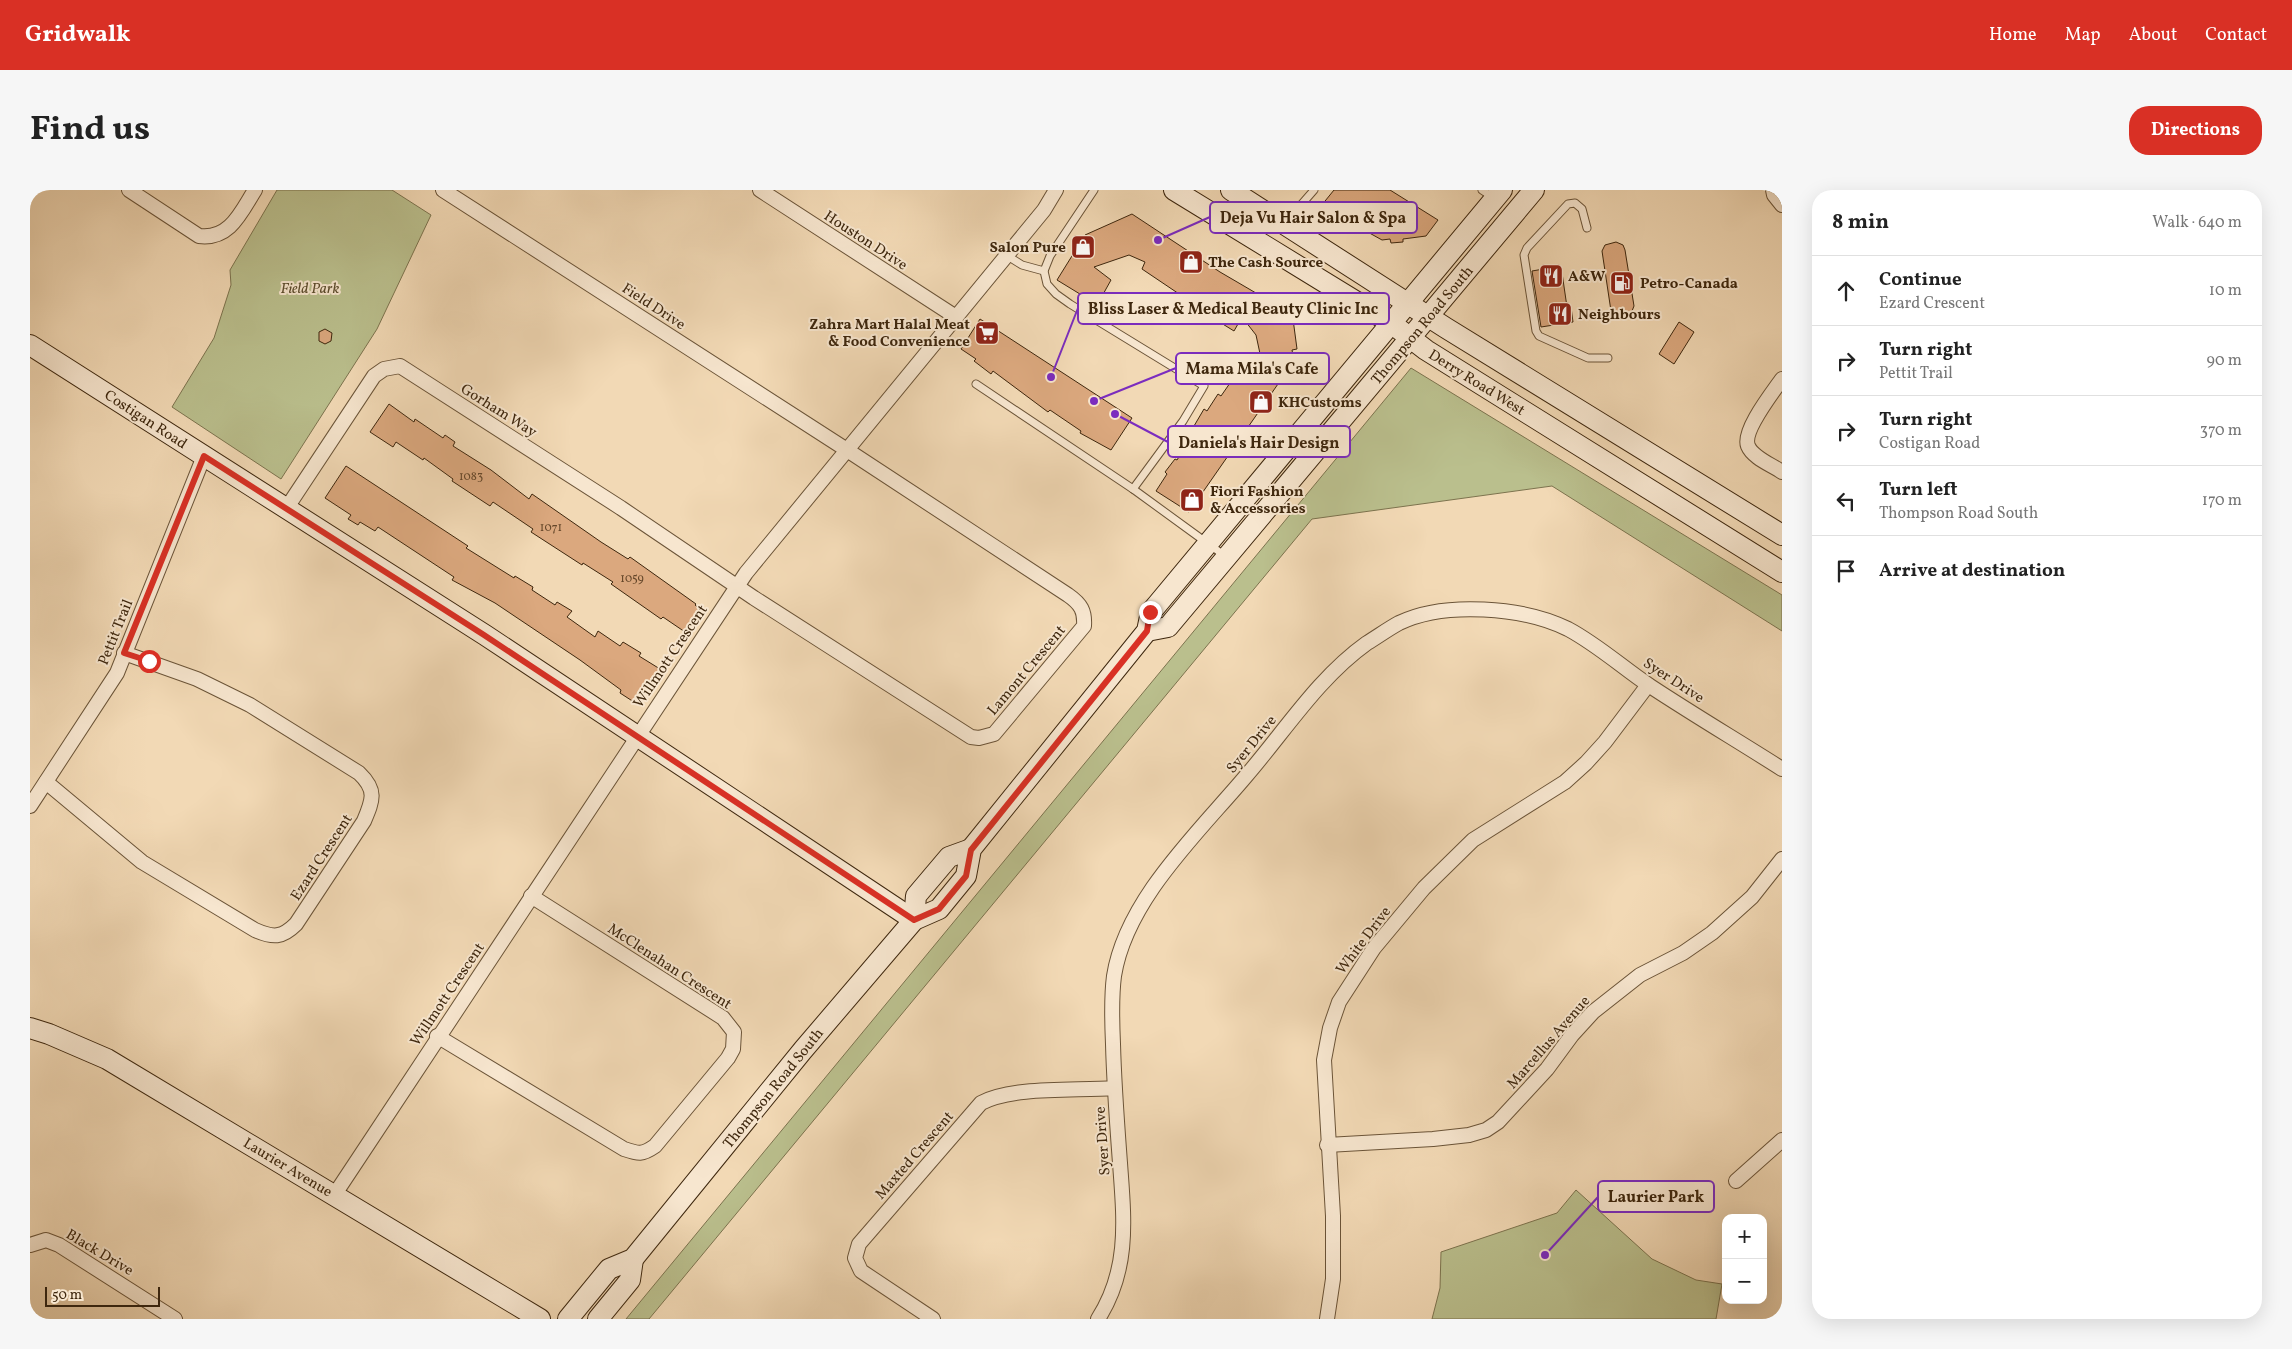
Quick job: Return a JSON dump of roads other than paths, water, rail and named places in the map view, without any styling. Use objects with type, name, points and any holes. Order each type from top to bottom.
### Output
[{"type":"main road","name":"Derry Road West","points":[[1174,190],[1391,324],[1488,390],[1782,572]]},
{"type":"main road","name":"Derry Road West","points":[[1231,190],[1430,317],[1782,535]]},
{"type":"main road","name":"Thompson Road South","points":[[1147,631],[1168,627],[1410,338],[1430,317],[1534,190]]},
{"type":"main road","name":"Thompson Road South","points":[[568,1319],[609,1269],[633,1259],[803,1050],[914,920],[916,896],[949,857],[971,850],[1147,631],[1150,612],[1391,324],[1493,193]]},
{"type":"main road","name":"Costigan Road","points":[[30,345],[492,640],[914,920]]},
{"type":"main road","name":"Laurier Avenue","points":[[30,1028],[49,1034],[107,1059],[540,1319]]},
{"type":"main road","name":"Thompson Road South","points":[[598,1319],[630,1280],[633,1259]]},
{"type":"street","points":[[129,190],[199,236],[210,237],[220,234],[235,221],[255,190]]},
{"type":"street","name":"Field Drive","points":[[442,190],[848,450]]},
{"type":"street","name":"Houston Drive","points":[[760,190],[956,316]]},
{"type":"street","name":"Willmott Crescent","points":[[334,1194],[736,586],[1044,210],[1056,190]]},
{"type":"street","points":[[1773,190],[1774,196],[1782,205]]},
{"type":"street","name":"Gorham Way","points":[[286,509],[374,376],[384,369],[400,366],[621,508],[736,586]]},
{"type":"street","points":[[1782,379],[1750,428],[1748,446],[1753,453],[1782,472]]},
{"type":"street","name":"Lamont Crescent","points":[[736,586],[971,737],[979,738],[994,734],[1084,626],[1084,612],[1078,602],[848,450]]},
{"type":"street","name":"Pettit Trail","points":[[30,806],[117,673],[204,456]]},
{"type":"street","name":"Syer Drive","points":[[1098,1319],[1110,1300],[1118,1275],[1124,1218],[1114,1088],[1112,1011],[1114,977],[1120,949],[1146,896],[1322,684],[1365,645],[1400,623],[1419,616],[1465,610],[1517,612],[1539,617],[1569,630],[1648,685],[1782,769]]},
{"type":"street","name":"Ezard Crescent","points":[[46,782],[113,840],[142,862],[255,930],[275,936],[287,932],[296,924],[364,821],[371,806],[372,792],[367,781],[359,773],[250,705],[197,679],[124,653]]},
{"type":"street","name":"White Drive","points":[[1327,1319],[1333,1279],[1333,1216],[1327,1145],[1324,1060],[1330,1028],[1339,1002],[1374,948],[1424,888],[1473,840],[1564,782],[1586,763],[1605,742],[1648,685]]},
{"type":"street","name":"Marcellus Avenue","points":[[1327,1145],[1433,1139],[1470,1135],[1486,1130],[1498,1122],[1546,1069],[1572,1035],[1593,1012],[1640,975],[1684,953],[1712,933],[1752,897],[1782,859]]},
{"type":"street","name":"McClenahan Crescent","points":[[438,1036],[590,1129],[634,1153],[644,1153],[655,1146],[728,1058],[733,1049],[734,1032],[730,1024],[723,1018],[531,896]]},
{"type":"street","name":"Maxted Crescent","points":[[932,1319],[861,1272],[855,1258],[859,1244],[980,1103],[1002,1095],[1114,1088]]},
{"type":"street","points":[[1736,1181],[1782,1140]]},
{"type":"street","name":"Black Drive","points":[[30,1245],[46,1240],[59,1244],[175,1319]]},
{"type":"lane","points":[[1094,190],[1050,256],[1044,271],[1047,284],[1063,299],[1204,386],[1134,489]]},
{"type":"lane","points":[[1284,224],[1314,190]]},
{"type":"lane","points":[[1587,228],[1582,208],[1575,203],[1568,204],[1527,248],[1524,255],[1533,312],[1538,336],[1588,358],[1608,358]]},
{"type":"lane","points":[[1006,255],[1022,266],[1044,271]]},
{"type":"lane","points":[[976,384],[1134,489],[1226,557]]},
{"type":"place","name":"Deja Vu Hair Salon & Spa","points":[[1158,240]]},
{"type":"place","name":"Salon Pure","points":[[1083,247]]},
{"type":"place","name":"The Cash Source","points":[[1191,262]]},
{"type":"place","name":"A&W","points":[[1551,276]]},
{"type":"place","name":"Petro-Canada","points":[[1622,283]]},
{"type":"place","name":"Neighbours","points":[[1560,314]]},
{"type":"place","name":"Zahra Mart Halal Meat & Food Convenience","points":[[987,333]]},
{"type":"place","name":"Bliss Laser & Medical Beauty Clinic Inc","points":[[1051,377]]},
{"type":"place","name":"Mama Mila's Cafe","points":[[1094,401]]},
{"type":"place","name":"KHCustoms","points":[[1261,402]]},
{"type":"place","name":"Daniela's Hair Design","points":[[1115,414]]},
{"type":"place","name":"Fiori Fashion & Accessories","points":[[1192,500]]},
{"type":"place","name":"Laurier Park","points":[[1545,1255]]},
{"type":"park label","name":"Field Park","points":[[310,288]]}]
